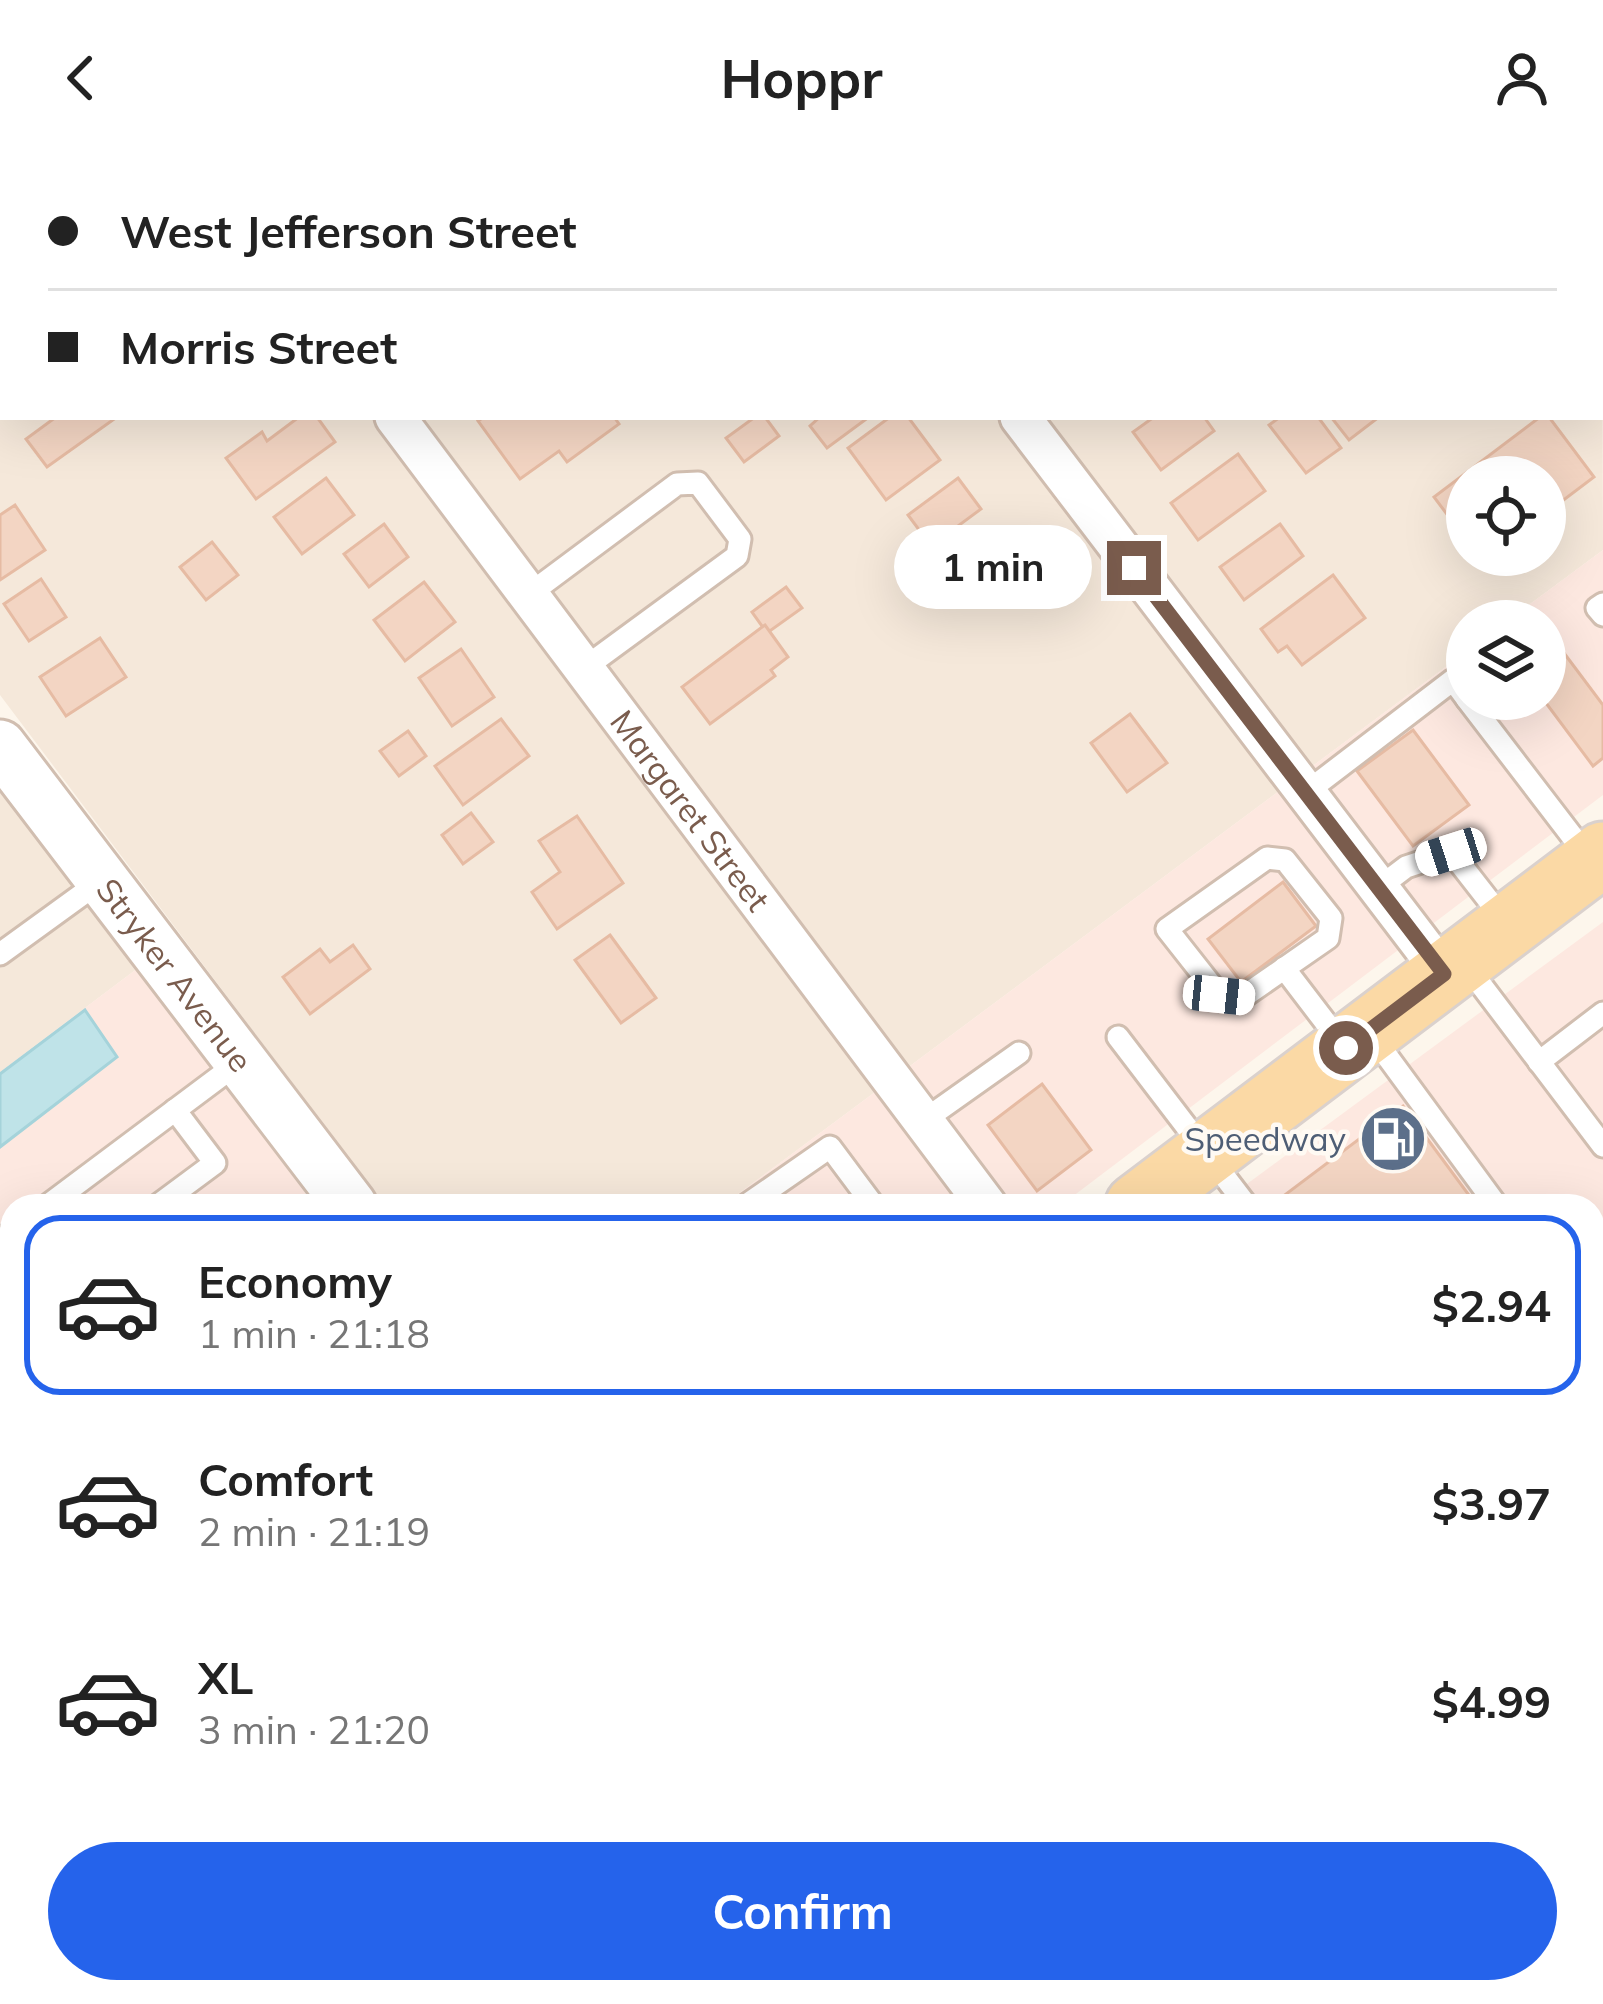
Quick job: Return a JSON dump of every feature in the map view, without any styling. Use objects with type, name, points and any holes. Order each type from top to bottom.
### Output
[{"type":"main road","points":[[1153,1194],[1597,858]]},
{"type":"street","name":"Margaret Street","points":[[396,420],[977,1194]]},
{"type":"street","points":[[1022,420],[1377,889],[1472,953]]},
{"type":"street","name":"Stryker Avenue","points":[[0,746],[337,1194]]},
{"type":"lane","points":[[528,596],[677,484],[698,483],[726,520],[740,539],[737,556],[583,669]]},
{"type":"lane","points":[[1603,604],[1597,608],[1603,615]]},
{"type":"lane","points":[[1304,794],[1446,685]]},
{"type":"lane","points":[[1484,720],[1597,858]]},
{"type":"lane","points":[[1377,889],[1406,867],[1451,852],[1472,953],[1539,1062],[1596,1122],[1603,1147]]},
{"type":"lane","points":[[1267,858],[1285,860],[1331,918],[1328,938],[1285,968],[1243,997],[1219,995],[1168,929],[1267,858]]},
{"type":"lane","points":[[0,953],[102,880]]},
{"type":"lane","points":[[1285,968],[1357,1040],[1480,1194]]},
{"type":"lane","points":[[1539,1062],[1603,1013]]},
{"type":"lane","points":[[1118,1037],[1238,1194]]},
{"type":"lane","points":[[923,1121],[1019,1053]]},
{"type":"lane","points":[[63,1194],[238,1063]]},
{"type":"lane","points":[[173,1194],[214,1163],[176,1110]]},
{"type":"lane","points":[[762,1194],[830,1147],[865,1194]]},
{"type":"shaded area","points":[[0,420],[1602,420],[1603,550],[1535,600],[1446,600],[1446,667],[738,1194],[376,1194],[0,695]]},
{"type":"shaded area","points":[[1603,550],[1603,795],[1076,1194],[738,1194],[1446,667],[1446,720],[1566,720],[1566,600],[1535,600]]},
{"type":"shaded area","points":[[0,785],[138,968],[0,1072]]},
{"type":"shaded area","points":[[1603,922],[1603,1194],[1233,1194]]},
{"type":"shaded area","points":[[138,968],[306,1194],[0,1194],[0,1072]]},
{"type":"water","points":[[85,1010],[117,1057],[0,1147],[0,1074]]},
{"type":"building","points":[[52,420],[113,420],[47,467],[26,439]]},
{"type":"building","points":[[295,420],[319,420],[335,442],[256,499],[226,458],[262,432],[267,441]]},
{"type":"building","points":[[616,420],[619,424],[567,462],[559,451],[520,479],[478,421]]},
{"type":"building","points":[[751,420],[767,420],[779,436],[744,462],[726,438]]},
{"type":"building","points":[[817,420],[865,420],[827,448],[810,426]]},
{"type":"building","points":[[886,420],[910,420],[940,460],[886,500],[848,448]]},
{"type":"building","points":[[1150,420],[1206,420],[1214,431],[1161,470],[1133,432]]},
{"type":"building","points":[[1276,420],[1320,420],[1341,448],[1306,473],[1269,425]]},
{"type":"building","points":[[1333,420],[1375,420],[1349,440]]},
{"type":"building","points":[[1536,420],[1551,420],[1594,477],[1566,498],[1566,456],[1488,456]]},
{"type":"building","points":[[1238,454],[1265,491],[1198,540],[1171,503]]},
{"type":"building","points":[[326,478],[354,515],[302,554],[274,517]]},
{"type":"building","points":[[958,478],[981,509],[931,546],[908,515]]},
{"type":"building","points":[[1446,488],[1446,513],[1434,497]]},
{"type":"building","points":[[15,505],[45,550],[0,580],[0,515]]},
{"type":"building","points":[[384,524],[408,557],[369,587],[344,554]]},
{"type":"building","points":[[1280,524],[1303,556],[1244,600],[1220,567]]},
{"type":"building","points":[[1003,529],[1030,567],[991,596],[985,586],[970,598],[948,569]]},
{"type":"building","points":[[212,542],[238,575],[206,600],[180,567]]},
{"type":"building","points":[[1333,575],[1365,618],[1302,665],[1287,646],[1278,652],[1261,629]]},
{"type":"building","points":[[41,579],[66,617],[29,641],[4,604]]},
{"type":"building","points":[[424,582],[455,622],[405,661],[374,620]]},
{"type":"building","points":[[786,587],[802,608],[767,633],[752,612]]},
{"type":"building","points":[[765,625],[788,657],[771,670],[775,676],[710,724],[682,687]]},
{"type":"building","points":[[100,638],[126,677],[66,716],[40,677]]},
{"type":"building","points":[[461,649],[494,697],[452,726],[419,678]]},
{"type":"building","points":[[1566,656],[1603,705],[1603,758],[1593,766],[1559,720],[1566,720]]},
{"type":"building","points":[[1130,714],[1167,763],[1127,792],[1091,743]]},
{"type":"building","points":[[501,719],[529,756],[463,805],[435,766]]},
{"type":"building","points":[[1413,730],[1469,805],[1413,846],[1357,771]]},
{"type":"building","points":[[408,731],[426,756],[399,776],[380,751]]},
{"type":"building","points":[[471,813],[493,842],[463,864],[442,835]]},
{"type":"building","points":[[577,816],[623,883],[557,929],[532,892],[560,872],[539,841]]},
{"type":"building","points":[[1283,882],[1316,926],[1241,982],[1208,939]]},
{"type":"building","points":[[610,935],[656,998],[621,1023],[575,960]]},
{"type":"building","points":[[353,945],[370,969],[310,1014],[283,977],[320,949],[330,962]]},
{"type":"building","points":[[1042,1084],[1091,1150],[1037,1191],[988,1125]]},
{"type":"building","name":"Speedway","points":[[1403,1106],[1468,1194],[1286,1194]]},
{"type":"place","name":"Speedway","points":[[1393,1139]]},
{"type":"route","points":[[1134,568],[1444,974],[1346,1048]]}]
